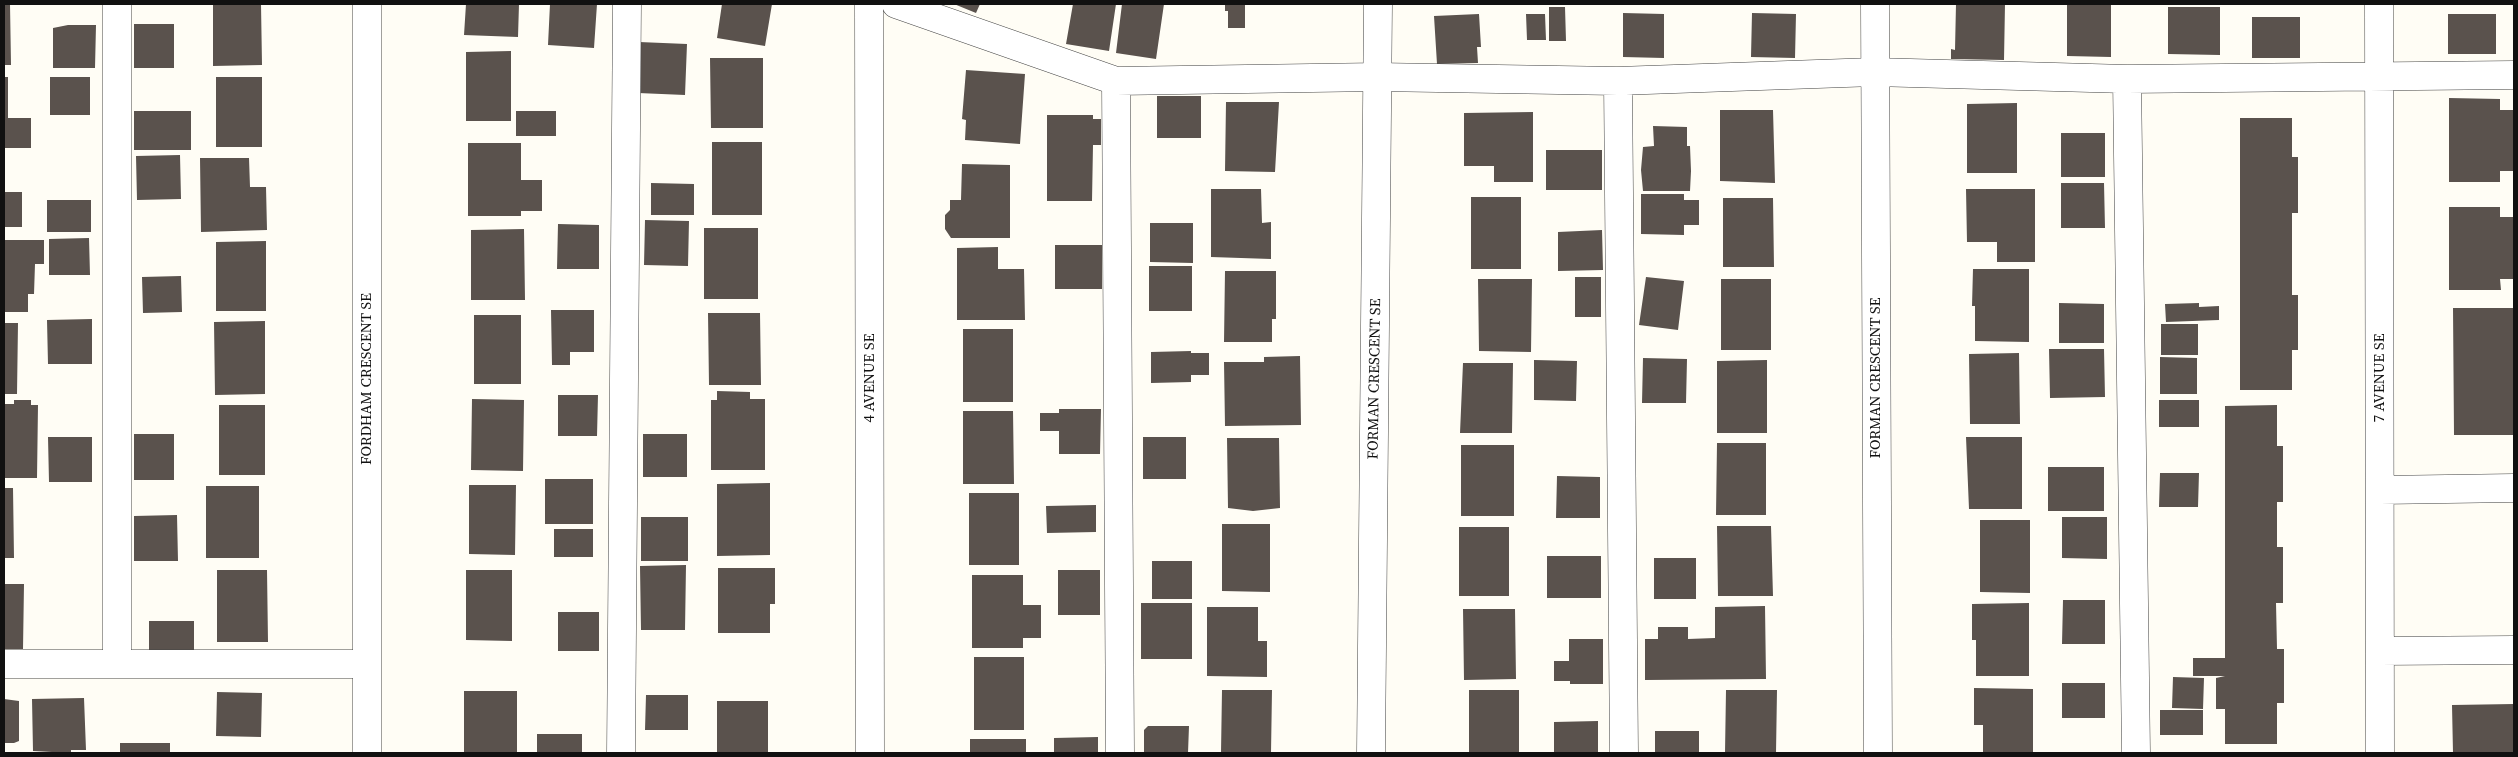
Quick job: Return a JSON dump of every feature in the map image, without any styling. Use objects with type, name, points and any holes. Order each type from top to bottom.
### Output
[{"type":"street","points":[[117,4],[117,664]]},
{"type":"street","name":"FORDHAM CRESCENT SE","points":[[367,4],[367,753]]},
{"type":"street","points":[[621,753],[627,4]]},
{"type":"street","name":"4 AVENUE SE","points":[[869,4],[870,753]]},
{"type":"street","points":[[896,4],[1116,81],[1378,77],[1618,80],[1874,72],[2127,79],[2514,75]]},
{"type":"street","name":"FORMAN CRESCENT SE","points":[[1372,753],[1378,4]]},
{"type":"street","name":"FORMAN CRESCENT SE","points":[[1875,4],[1878,753]]},
{"type":"street","name":"7 AVENUE SE","points":[[2379,4],[2380,753]]},
{"type":"street","points":[[2127,79],[2136,753]]},
{"type":"street","points":[[1618,80],[1624,753]]},
{"type":"street","points":[[1116,81],[1120,753]]},
{"type":"street","points":[[2380,490],[2514,488]]},
{"type":"street","points":[[2380,651],[2514,650]]},
{"type":"street","points":[[4,664],[367,664]]},
{"type":"building","points":[[4,4],[10,4],[11,65],[4,65]]},
{"type":"building","points":[[213,4],[261,4],[262,65],[213,66]]},
{"type":"building","points":[[466,4],[519,4],[518,37],[464,35]]},
{"type":"building","points":[[550,4],[597,4],[594,48],[548,45]]},
{"type":"building","points":[[722,4],[772,4],[765,46],[717,38]]},
{"type":"building","points":[[954,4],[980,4],[976,13]]},
{"type":"building","points":[[1073,4],[1116,4],[1109,51],[1066,44]]},
{"type":"building","points":[[1122,4],[1164,4],[1156,59],[1116,53]]},
{"type":"building","points":[[1225,4],[1245,4],[1245,28],[1228,28],[1228,11],[1225,11]]},
{"type":"building","points":[[1956,4],[2005,4],[2004,60],[1951,59],[1951,49],[1955,50]]},
{"type":"building","points":[[2067,4],[2111,4],[2111,57],[2067,56]]},
{"type":"building","points":[[1549,7],[1565,7],[1566,41],[1549,41]]},
{"type":"building","points":[[2168,7],[2220,7],[2220,55],[2168,54]]},
{"type":"building","points":[[1623,13],[1664,14],[1664,58],[1623,57]]},
{"type":"building","points":[[1752,13],[1796,14],[1795,58],[1751,57]]},
{"type":"building","points":[[1479,14],[1481,47],[1477,47],[1478,63],[1437,64],[1434,16]]},
{"type":"building","points":[[1526,14],[1545,14],[1546,40],[1527,40]]},
{"type":"building","points":[[2448,14],[2496,14],[2496,54],[2448,54]]},
{"type":"building","points":[[2252,17],[2300,17],[2300,58],[2252,58]]},
{"type":"building","points":[[134,24],[174,24],[174,68],[134,68]]},
{"type":"building","points":[[68,25],[96,25],[95,68],[53,68],[53,28]]},
{"type":"building","points":[[639,42],[687,44],[685,95],[638,93]]},
{"type":"building","points":[[511,51],[511,121],[466,121],[466,52]]},
{"type":"building","points":[[710,58],[763,58],[763,128],[711,128]]},
{"type":"building","points":[[966,70],[1025,74],[1020,144],[965,140],[966,120],[962,119]]},
{"type":"building","points":[[4,77],[8,77],[8,118],[31,118],[31,148],[4,148]]},
{"type":"building","points":[[50,77],[90,77],[90,115],[50,115]]},
{"type":"building","points":[[216,77],[262,77],[262,147],[216,147]]},
{"type":"building","points":[[1157,96],[1201,96],[1201,138],[1157,138]]},
{"type":"building","points":[[2449,98],[2500,99],[2500,110],[2514,110],[2514,171],[2500,171],[2500,182],[2449,182]]},
{"type":"building","points":[[1226,102],[1279,102],[1275,172],[1225,171]]},
{"type":"building","points":[[2017,103],[2017,173],[1967,173],[1967,104]]},
{"type":"building","points":[[1720,110],[1773,110],[1775,183],[1720,181]]},
{"type":"building","points":[[134,111],[191,111],[191,150],[134,150]]},
{"type":"building","points":[[516,111],[556,111],[556,136],[516,136]]},
{"type":"building","points":[[1533,112],[1533,182],[1494,182],[1494,166],[1464,166],[1464,113]]},
{"type":"building","points":[[1047,115],[1093,115],[1093,119],[1101,119],[1101,145],[1093,145],[1092,201],[1047,201]]},
{"type":"building","points":[[2240,118],[2292,118],[2292,157],[2298,157],[2298,213],[2292,213],[2292,295],[2298,295],[2298,350],[2292,350],[2292,390],[2240,390]]},
{"type":"building","points":[[1653,126],[1687,127],[1687,146],[1690,146],[1690,191],[1643,191],[1641,170],[1643,147],[1654,146]]},
{"type":"building","points":[[2061,133],[2105,133],[2105,177],[2061,177]]},
{"type":"building","points":[[712,142],[762,142],[762,215],[712,215]]},
{"type":"building","points":[[468,143],[521,143],[521,180],[542,180],[542,211],[521,211],[521,216],[468,216]]},
{"type":"building","points":[[1546,150],[1602,150],[1602,190],[1546,190]]},
{"type":"building","points":[[180,155],[181,199],[137,200],[136,156]]},
{"type":"building","points":[[200,158],[249,158],[250,187],[266,187],[267,230],[201,232]]},
{"type":"building","points":[[962,164],[1010,165],[1010,238],[951,238],[945,229],[945,215],[950,210],[950,200],[961,200]]},
{"type":"building","points":[[651,183],[694,184],[694,215],[651,215]]},
{"type":"building","points":[[2061,183],[2104,183],[2105,228],[2061,228]]},
{"type":"building","points":[[1211,189],[1261,189],[1262,223],[1271,222],[1271,259],[1211,257]]},
{"type":"building","points":[[1966,189],[2035,189],[2035,262],[1997,262],[1997,242],[1967,242]]},
{"type":"building","points":[[4,192],[22,192],[22,227],[4,227]]},
{"type":"building","points":[[1641,194],[1684,194],[1684,200],[1699,200],[1699,225],[1684,225],[1684,235],[1641,234]]},
{"type":"building","points":[[1471,197],[1521,197],[1521,269],[1471,269]]},
{"type":"building","points":[[1723,198],[1773,198],[1774,267],[1723,267]]},
{"type":"building","points":[[47,200],[91,200],[91,232],[47,232]]},
{"type":"building","points":[[2449,207],[2500,207],[2500,217],[2514,217],[2514,279],[2500,279],[2501,290],[2449,290]]},
{"type":"building","points":[[645,220],[689,221],[688,266],[644,265]]},
{"type":"building","points":[[1150,223],[1193,223],[1193,263],[1150,262]]},
{"type":"building","points":[[558,224],[599,225],[599,269],[557,269]]},
{"type":"building","points":[[704,228],[758,228],[758,299],[704,299]]},
{"type":"building","points":[[524,229],[525,300],[471,300],[471,230]]},
{"type":"building","points":[[1602,230],[1603,270],[1558,271],[1558,232]]},
{"type":"building","points":[[89,238],[90,275],[49,275],[49,239]]},
{"type":"building","points":[[4,240],[44,240],[44,264],[35,264],[34,294],[28,294],[28,312],[4,312]]},
{"type":"building","points":[[266,241],[266,311],[216,311],[216,242]]},
{"type":"building","points":[[1055,245],[1102,245],[1102,289],[1055,289]]},
{"type":"building","points":[[998,247],[998,269],[1024,269],[1025,320],[957,320],[957,248]]},
{"type":"building","points":[[1149,266],[1192,266],[1192,311],[1149,311]]},
{"type":"building","points":[[1973,269],[2029,269],[2029,342],[1975,341],[1975,306],[1972,306]]},
{"type":"building","points":[[1225,271],[1276,271],[1276,319],[1272,319],[1272,342],[1224,342]]},
{"type":"building","points":[[181,276],[182,312],[143,313],[142,277]]},
{"type":"building","points":[[1575,277],[1601,277],[1601,317],[1575,317]]},
{"type":"building","points":[[1646,277],[1684,281],[1678,330],[1639,325]]},
{"type":"building","points":[[1478,279],[1532,279],[1531,352],[1479,351]]},
{"type":"building","points":[[1721,279],[1771,279],[1771,350],[1721,350]]},
{"type":"building","points":[[2059,303],[2104,304],[2104,343],[2059,343]]},
{"type":"building","points":[[2199,303],[2199,307],[2219,306],[2219,320],[2166,322],[2165,304]]},
{"type":"building","points":[[2453,308],[2514,308],[2514,435],[2454,435]]},
{"type":"building","points":[[551,310],[594,310],[594,352],[570,352],[570,365],[552,365]]},
{"type":"building","points":[[708,313],[760,313],[761,385],[709,385]]},
{"type":"building","points":[[474,315],[521,315],[521,384],[474,384]]},
{"type":"building","points":[[92,319],[92,364],[48,364],[47,320]]},
{"type":"building","points":[[265,321],[265,394],[215,395],[214,322]]},
{"type":"building","points":[[4,323],[18,323],[17,394],[4,394]]},
{"type":"building","points":[[2161,324],[2198,324],[2198,355],[2161,355]]},
{"type":"building","points":[[963,329],[1013,329],[1013,402],[963,402]]},
{"type":"building","points":[[2049,349],[2104,349],[2105,397],[2050,398]]},
{"type":"building","points":[[1191,351],[1191,353],[1209,353],[1209,375],[1191,375],[1191,382],[1151,383],[1151,352]]},
{"type":"building","points":[[2019,353],[2020,424],[1970,424],[1969,354]]},
{"type":"building","points":[[1300,356],[1301,425],[1225,426],[1224,362],[1264,362],[1264,357]]},
{"type":"building","points":[[2160,357],[2197,358],[2197,394],[2160,394]]},
{"type":"building","points":[[1643,358],[1687,359],[1686,403],[1642,403]]},
{"type":"building","points":[[1534,360],[1577,361],[1576,401],[1534,400]]},
{"type":"building","points":[[1767,360],[1767,433],[1717,433],[1717,361]]},
{"type":"building","points":[[1463,363],[1513,363],[1512,433],[1460,433]]},
{"type":"building","points":[[717,391],[750,392],[750,399],[765,399],[765,470],[711,470],[711,400],[717,400]]},
{"type":"building","points":[[558,395],[598,395],[597,436],[558,436]]},
{"type":"building","points":[[472,399],[524,400],[523,471],[471,470]]},
{"type":"building","points":[[14,400],[31,400],[31,405],[38,405],[37,478],[4,478],[4,404],[14,404]]},
{"type":"building","points":[[2159,400],[2199,400],[2199,427],[2159,427]]},
{"type":"building","points":[[219,405],[265,405],[265,475],[219,475]]},
{"type":"building","points":[[2277,405],[2277,446],[2283,446],[2283,502],[2277,502],[2277,547],[2283,547],[2283,603],[2276,603],[2277,649],[2284,649],[2284,703],[2277,703],[2277,744],[2225,744],[2225,709],[2216,709],[2216,678],[2225,676],[2193,676],[2193,658],[2225,658],[2225,406]]},
{"type":"building","points":[[1059,409],[1101,409],[1100,454],[1059,454],[1059,431],[1040,431],[1040,413],[1059,413]]},
{"type":"building","points":[[963,411],[1013,411],[1014,484],[963,484]]},
{"type":"building","points":[[134,434],[174,434],[174,480],[134,480]]},
{"type":"building","points":[[643,434],[687,434],[687,477],[643,477]]},
{"type":"building","points":[[48,437],[92,437],[92,482],[49,482]]},
{"type":"building","points":[[1143,437],[1186,437],[1186,479],[1143,479]]},
{"type":"building","points":[[1966,437],[2022,437],[2022,509],[1969,509]]},
{"type":"building","points":[[1227,438],[1279,438],[1280,508],[1253,511],[1228,508]]},
{"type":"building","points":[[1717,443],[1766,443],[1766,515],[1716,515]]},
{"type":"building","points":[[1461,445],[1514,445],[1514,516],[1461,516]]},
{"type":"building","points":[[2048,467],[2104,467],[2104,511],[2048,511]]},
{"type":"building","points":[[2160,473],[2199,473],[2198,507],[2159,507]]},
{"type":"building","points":[[1557,476],[1600,477],[1600,518],[1556,518]]},
{"type":"building","points":[[545,479],[593,479],[593,524],[545,524]]},
{"type":"building","points":[[770,483],[770,555],[717,556],[717,484]]},
{"type":"building","points":[[469,485],[516,485],[515,555],[469,554]]},
{"type":"building","points":[[206,486],[259,486],[259,558],[206,558]]},
{"type":"building","points":[[4,488],[13,488],[14,558],[4,558]]},
{"type":"building","points":[[969,493],[1019,493],[1019,565],[969,565]]},
{"type":"building","points":[[1096,505],[1096,532],[1047,533],[1046,506]]},
{"type":"building","points":[[177,515],[178,561],[134,561],[134,516]]},
{"type":"building","points":[[641,517],[688,517],[688,561],[641,561]]},
{"type":"building","points":[[2062,517],[2107,517],[2107,559],[2062,558]]},
{"type":"building","points":[[1980,520],[2030,520],[2030,593],[1980,592]]},
{"type":"building","points":[[1222,524],[1270,524],[1270,592],[1222,591]]},
{"type":"building","points":[[1717,526],[1771,526],[1773,596],[1718,596]]},
{"type":"building","points":[[1459,527],[1509,527],[1509,596],[1459,596]]},
{"type":"building","points":[[554,529],[593,529],[593,557],[554,557]]},
{"type":"building","points":[[1547,556],[1601,556],[1601,598],[1547,598]]},
{"type":"building","points":[[1654,558],[1696,558],[1696,599],[1654,599]]},
{"type":"building","points":[[1152,561],[1192,561],[1192,599],[1152,599]]},
{"type":"building","points":[[686,565],[685,630],[641,630],[640,566]]},
{"type":"building","points":[[718,568],[775,568],[775,604],[770,604],[770,633],[718,633]]},
{"type":"building","points":[[217,570],[267,570],[268,642],[217,642]]},
{"type":"building","points":[[466,570],[512,570],[512,641],[466,640]]},
{"type":"building","points":[[1058,570],[1100,570],[1100,615],[1058,615]]},
{"type":"building","points":[[972,575],[1023,575],[1023,605],[1041,605],[1041,638],[1023,638],[1023,648],[972,648]]},
{"type":"building","points":[[4,584],[24,584],[23,649],[4,649]]},
{"type":"building","points":[[2063,600],[2105,600],[2105,644],[2062,644]]},
{"type":"building","points":[[1141,603],[1192,603],[1192,659],[1141,659]]},
{"type":"building","points":[[2029,603],[2029,676],[1976,676],[1976,640],[1972,640],[1972,604]]},
{"type":"building","points":[[1765,606],[1766,679],[1645,680],[1645,639],[1658,639],[1658,627],[1688,627],[1688,639],[1715,638],[1715,607]]},
{"type":"building","points":[[1207,607],[1258,607],[1258,641],[1267,641],[1267,677],[1207,676]]},
{"type":"building","points":[[1463,609],[1515,609],[1516,679],[1464,680]]},
{"type":"building","points":[[558,612],[599,612],[599,651],[558,651]]},
{"type":"building","points":[[149,621],[194,621],[194,652],[149,652]]},
{"type":"building","points":[[1569,639],[1603,639],[1603,684],[1570,684],[1570,681],[1554,681],[1554,661],[1569,661]]},
{"type":"building","points":[[974,657],[1024,657],[1024,730],[974,730]]},
{"type":"building","points":[[2173,677],[2204,678],[2203,709],[2172,708]]},
{"type":"building","points":[[2062,683],[2105,683],[2105,718],[2062,718]]},
{"type":"building","points":[[1974,688],[2033,689],[2033,753],[1983,753],[1983,725],[1974,725]]},
{"type":"building","points":[[1222,690],[1272,690],[1271,753],[1221,753]]},
{"type":"building","points":[[1469,690],[1519,690],[1519,753],[1469,753]]},
{"type":"building","points":[[1726,690],[1777,690],[1776,753],[1725,753]]},
{"type":"building","points":[[464,691],[517,691],[517,753],[464,753]]},
{"type":"building","points":[[217,692],[262,693],[261,737],[216,736]]},
{"type":"building","points":[[646,695],[688,695],[688,730],[645,730]]},
{"type":"building","points":[[84,698],[86,750],[71,750],[71,753],[33,751],[32,699]]},
{"type":"building","points":[[4,699],[19,701],[19,741],[14,743],[4,743]]},
{"type":"building","points":[[717,701],[768,701],[768,753],[717,753]]},
{"type":"building","points":[[2514,704],[2514,753],[2453,753],[2452,705]]},
{"type":"building","points":[[2160,710],[2203,710],[2203,735],[2160,735]]},
{"type":"building","points":[[1598,721],[1598,753],[1554,753],[1554,722]]},
{"type":"building","points":[[1148,726],[1189,726],[1188,753],[1144,753],[1144,730]]},
{"type":"building","points":[[1655,731],[1699,731],[1699,753],[1655,753]]},
{"type":"building","points":[[537,734],[582,734],[582,753],[537,753]]},
{"type":"building","points":[[1098,737],[1098,753],[1054,753],[1054,738]]},
{"type":"building","points":[[970,739],[1026,739],[1026,753],[970,753]]},
{"type":"building","points":[[120,743],[170,743],[170,753],[120,753]]}]
